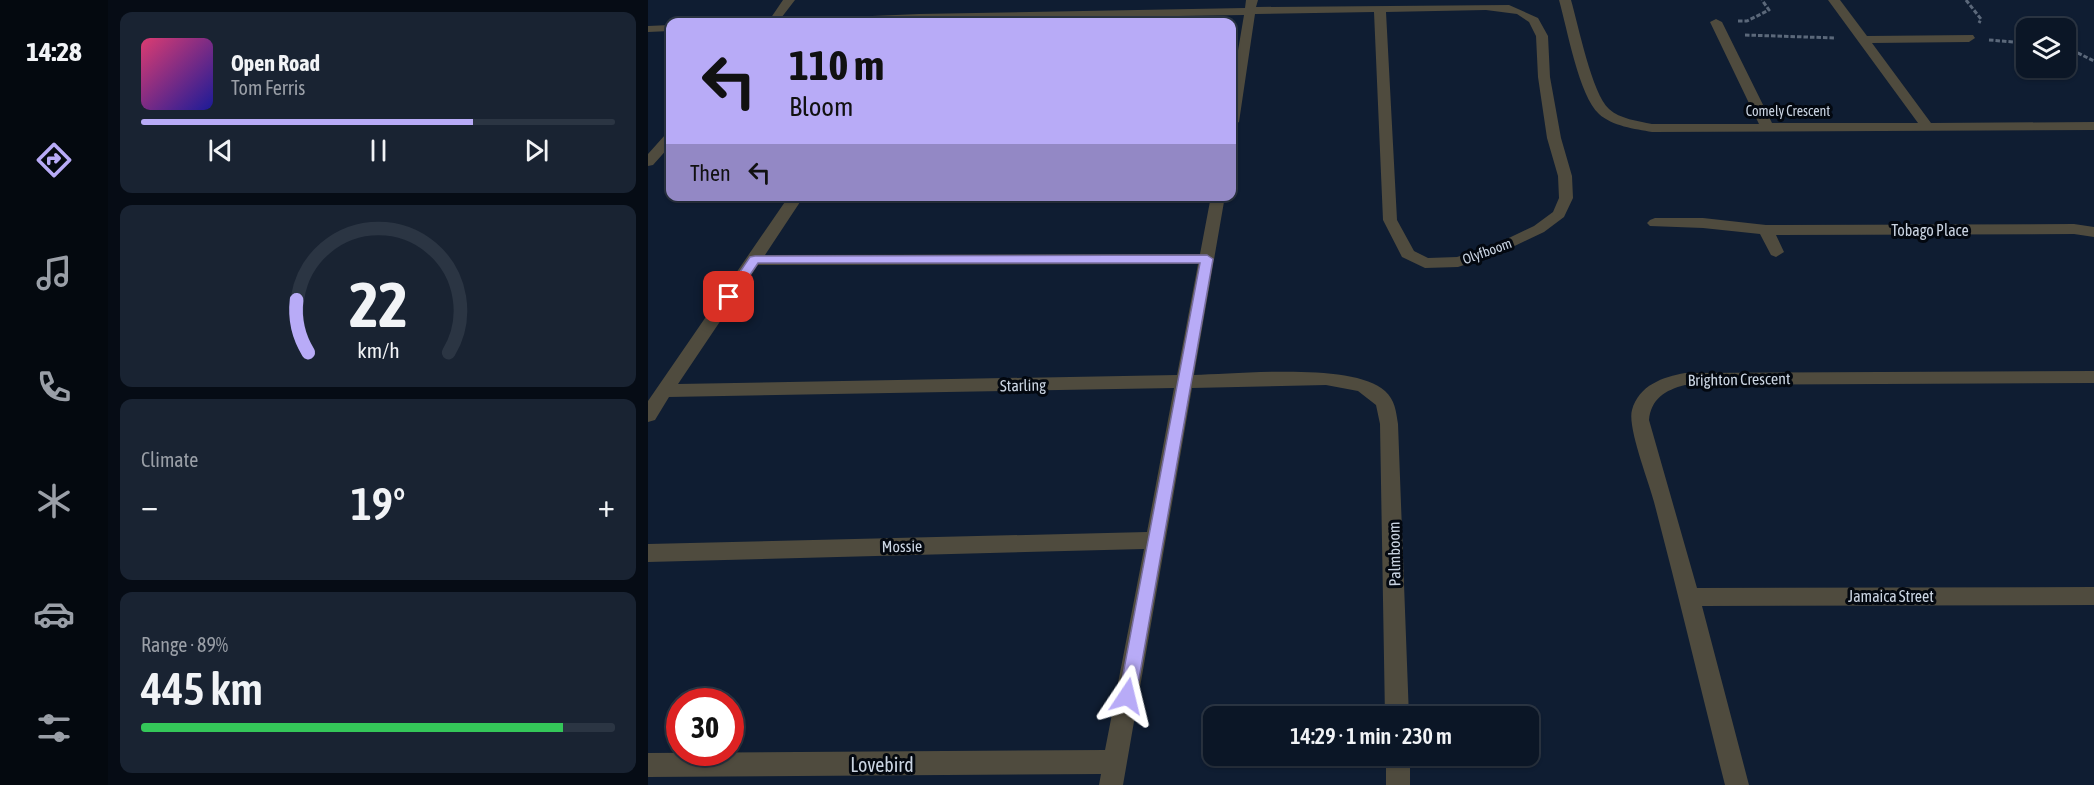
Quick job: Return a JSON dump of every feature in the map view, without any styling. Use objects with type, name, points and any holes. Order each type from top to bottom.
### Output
[{"type":"street","points":[[776,18],[789,0]]},
{"type":"street","name":"Comely Crescent","points":[[1565,0],[1595,99],[1605,112],[1630,124],[1652,128],[1766,125],[2094,126]]},
{"type":"street","points":[[1834,0],[1926,125]]},
{"type":"street","points":[[1236,77],[1252,5]]},
{"type":"street","points":[[963,18],[1252,5],[1380,9]]},
{"type":"street","name":"Olyfboom","points":[[1509,8],[1521,12],[1534,21],[1542,36],[1544,77],[1554,138],[1565,176],[1566,198],[1559,214],[1531,233],[1458,262],[1425,263],[1408,254],[1390,220],[1380,9],[1509,8]]},
{"type":"street","points":[[1716,22],[1766,125]]},
{"type":"street","points":[[648,29],[666,28]]},
{"type":"street","points":[[1864,40],[1970,38]]},
{"type":"street","points":[[648,162],[666,142]]},
{"type":"street","points":[[648,415],[794,201]]},
{"type":"street","points":[[1113,774],[1217,201]]},
{"type":"street","name":"Tobago Place","points":[[1655,223],[1703,223],[1766,230],[2074,229],[2094,232]]},
{"type":"street","points":[[1766,230],[1776,252]]},
{"type":"street","points":[[755,260],[1207,259]]},
{"type":"street","name":"Brighton Crescent","points":[[1737,785],[1640,420],[1643,402],[1664,385],[1686,379],[2094,377]]},
{"type":"street","name":"Starling","points":[[665,391],[1326,379],[1363,385],[1377,394]]},
{"type":"street","name":"Palmboom","points":[[1377,394],[1385,403],[1392,447],[1397,706]]},
{"type":"street","name":"Mossie","points":[[648,553],[1156,540]]},
{"type":"street","name":"Jamaica Street","points":[[1688,597],[2094,596]]},
{"type":"street","name":"Lovebird","points":[[648,765],[1113,774]]},
{"type":"street","points":[[1398,766],[1398,785]]},
{"type":"path","points":[[1747,21],[1768,10],[1761,0]]},
{"type":"path","points":[[1721,35],[1790,34],[1864,40]]},
{"type":"path","points":[[1970,38],[2016,42]]},
{"type":"path","points":[[2076,52],[2094,61]]},
{"type":"route","points":[[729,297],[755,260],[1207,259],[1127,696]]}]
